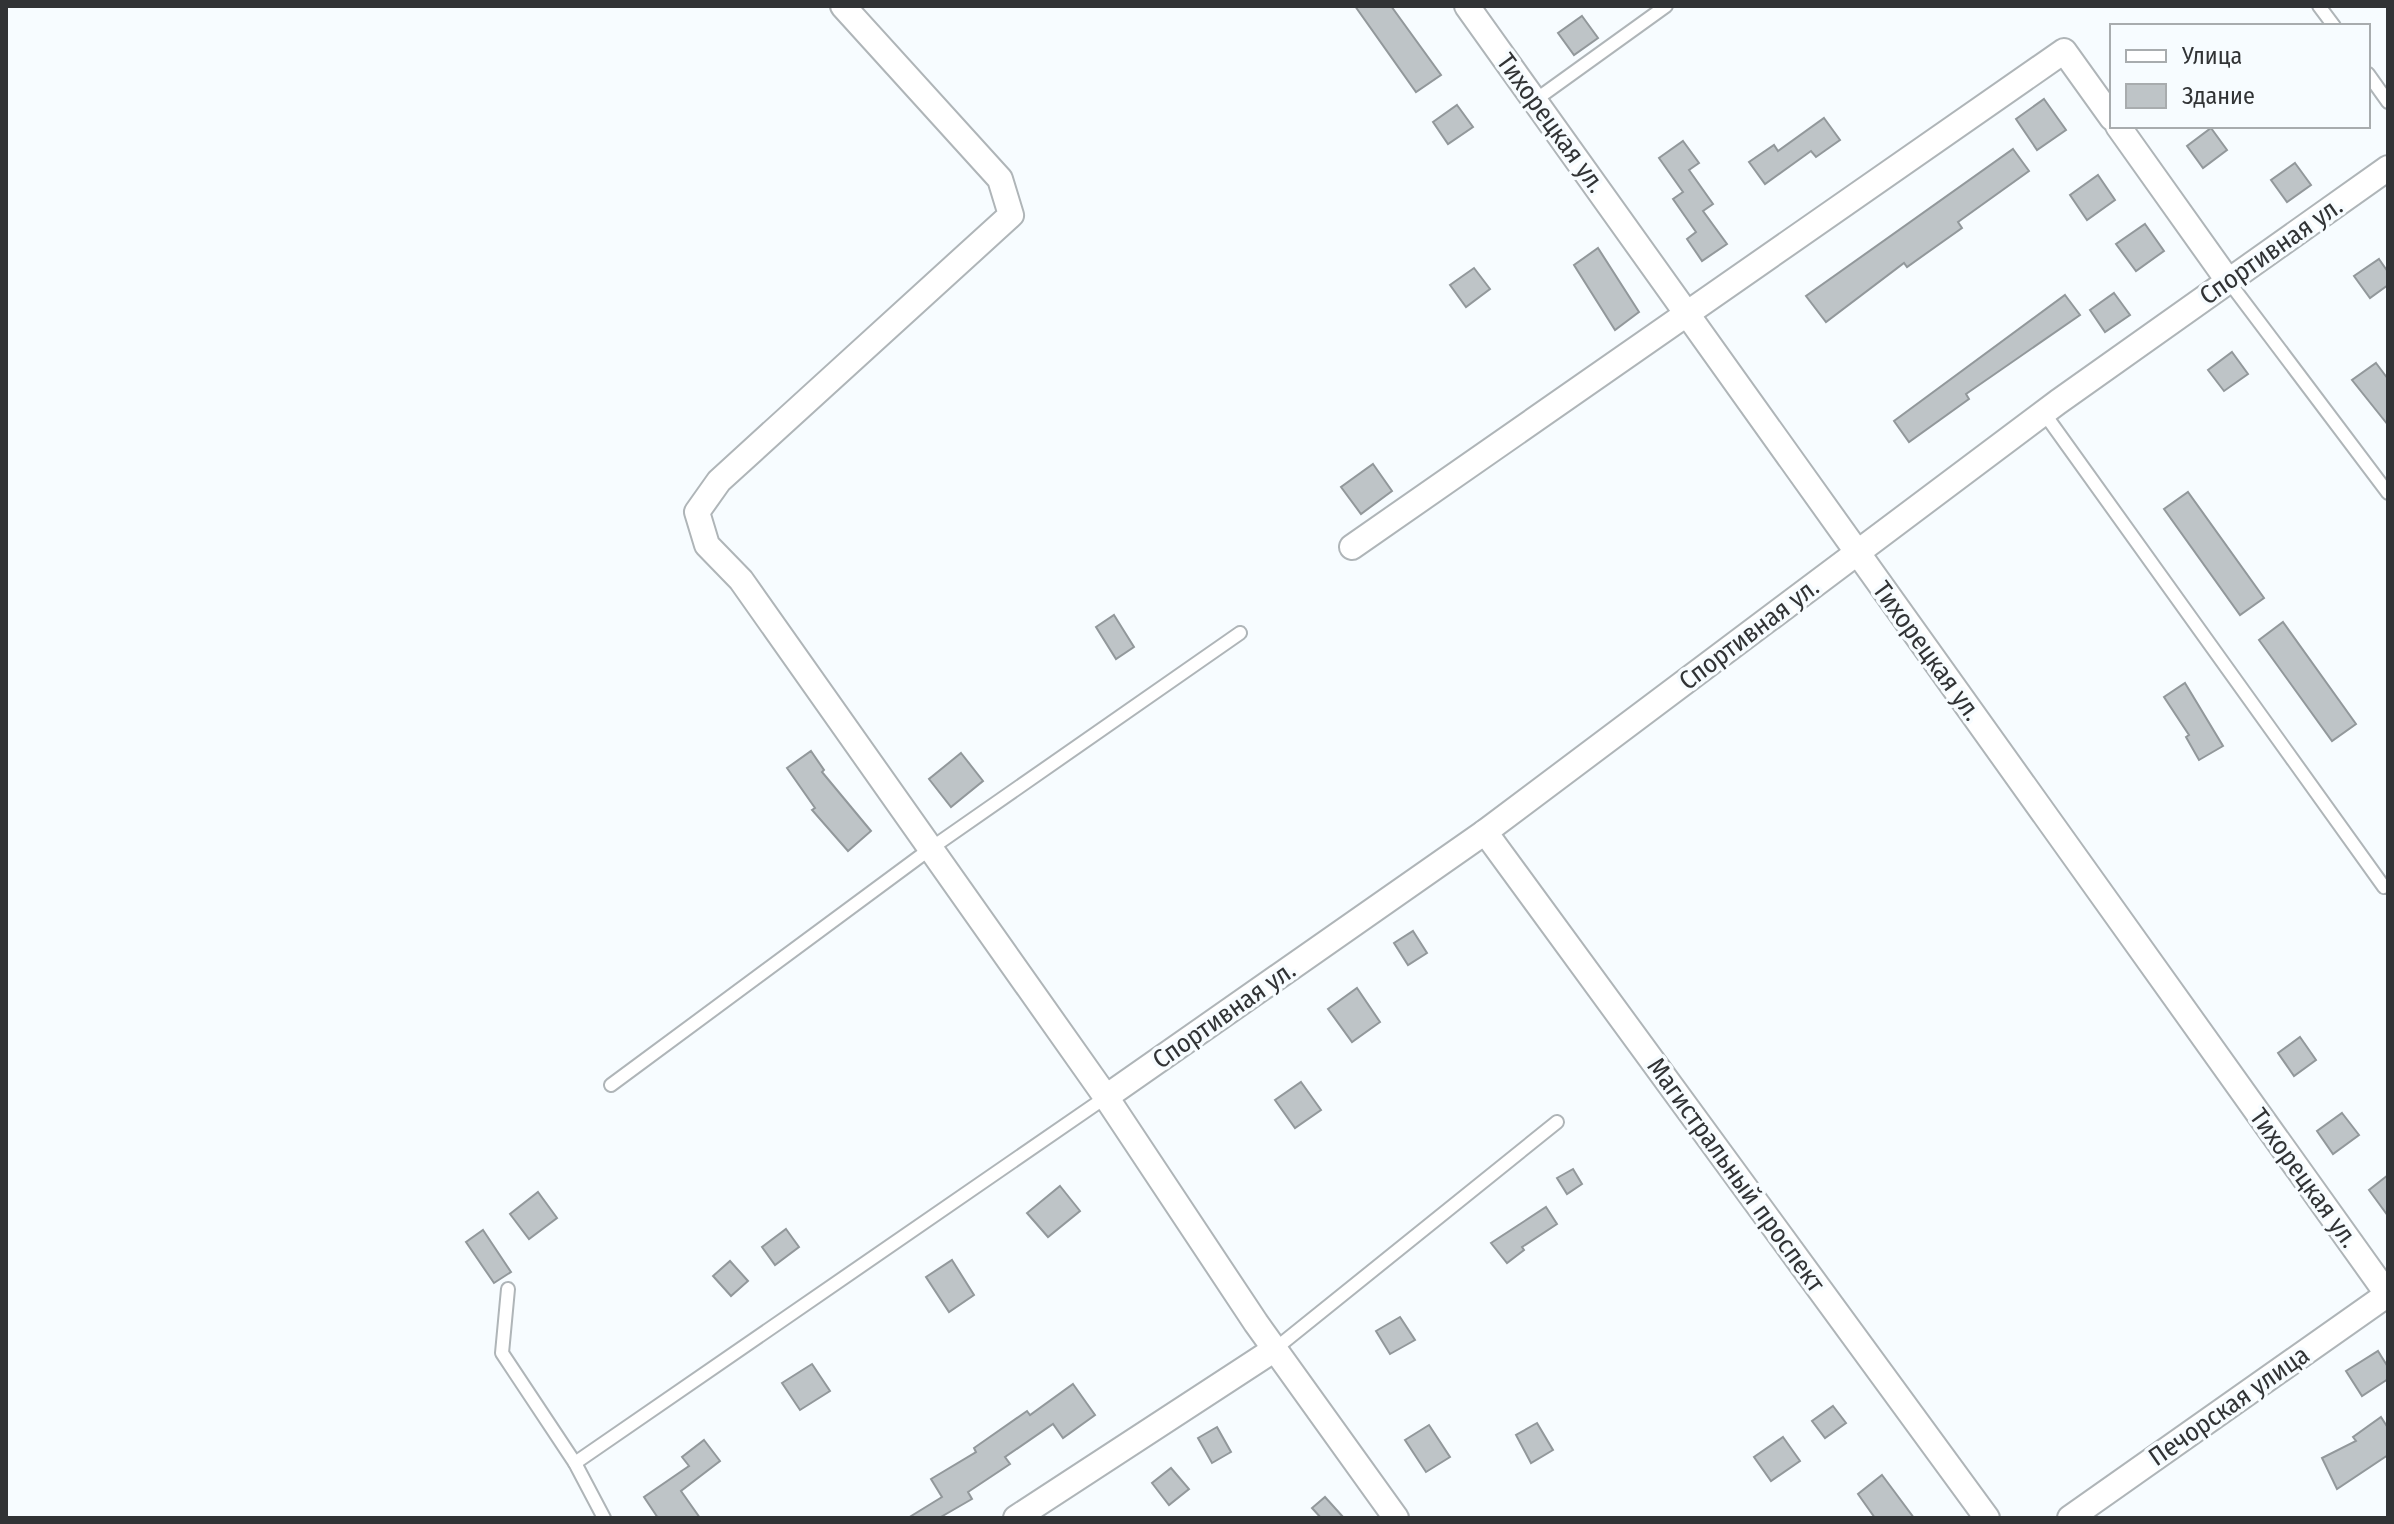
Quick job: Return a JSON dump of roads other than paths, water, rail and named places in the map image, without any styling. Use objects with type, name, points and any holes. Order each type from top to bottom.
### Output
[{"type":"street","points":[[843,6],[1000,179],[1011,215],[719,481],[697,512],[707,545],[741,580],[1106,1097],[1256,1323],[1396,1518]]},
{"type":"street","name":"Тихорецкая ул.","points":[[1467,6],[2388,1295]]},
{"type":"street","points":[[1352,547],[2064,51],[2110,115]]},
{"type":"street","points":[[2119,128],[2229,282]]},
{"type":"street","name":"Спортивная ул.","points":[[1106,1097],[1485,832],[2044,413],[2388,168]]},
{"type":"street","name":"Магистральный проспект","points":[[1485,832],[1987,1518]]},
{"type":"street","name":"Печорская улица","points":[[2070,1518],[2388,1295]]},
{"type":"street","points":[[1016,1518],[1275,1349]]},
{"type":"lane","points":[[1534,101],[1666,6]]},
{"type":"lane","points":[[2319,6],[2332,24]]},
{"type":"lane","points":[[2370,77],[2388,102]]},
{"type":"lane","points":[[2229,282],[2388,493]]},
{"type":"lane","points":[[2044,413],[2384,887],[2388,885]]},
{"type":"lane","points":[[611,1085],[930,849],[1240,633]]},
{"type":"lane","points":[[575,1463],[1106,1097]]},
{"type":"lane","points":[[1275,1349],[1557,1122]]},
{"type":"lane","points":[[508,1289],[502,1353],[575,1463],[604,1518]]}]
